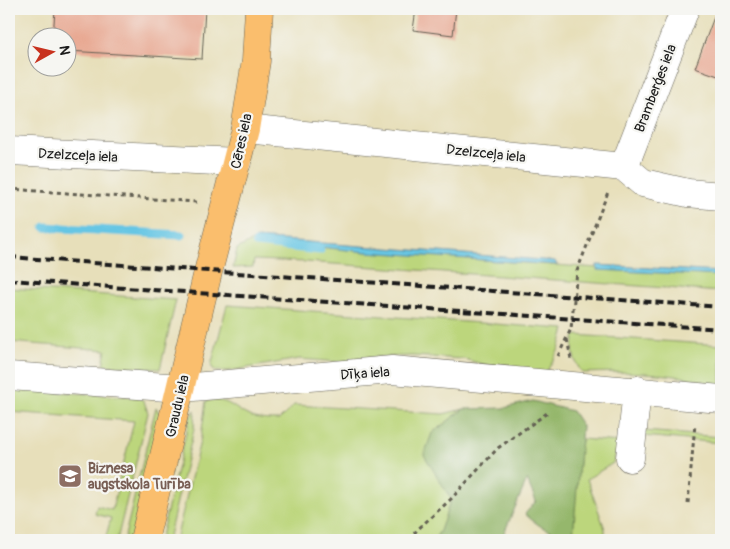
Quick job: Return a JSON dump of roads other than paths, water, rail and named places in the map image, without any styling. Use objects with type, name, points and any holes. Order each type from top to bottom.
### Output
[{"type":"main road","name":"Cēres iela","points":[[208,272],[245,129],[256,60],[259,9]]},
{"type":"main road","name":"Graudu iela","points":[[144,540],[208,272]]},
{"type":"street","name":"Bramberģes iela","points":[[620,167],[685,9]]},
{"type":"street","name":"Dzelzceļa iela","points":[[245,129],[620,167]]},
{"type":"street","name":"Dzelzceļa iela","points":[[9,152],[237,162]]},
{"type":"street","points":[[620,167],[643,183],[721,196]]},
{"type":"street","name":"Dīķa iela","points":[[9,376],[181,388],[392,370],[582,388],[637,390],[710,398]]},
{"type":"street","points":[[630,458],[637,390]]},
{"type":"water","points":[[257,238],[555,261],[557,265],[366,252],[254,240]]},
{"type":"water","points":[[597,265],[721,272],[721,276],[597,270]]},
{"type":"waterway","points":[[45,227],[181,235]]},
{"type":"waterway","points":[[256,243],[320,250]]},
{"type":"railway","points":[[9,257],[721,307]]},
{"type":"railway","points":[[9,280],[721,329]]},
{"type":"place","name":"Biznesa augstskola Turība","points":[[70,476]]}]
